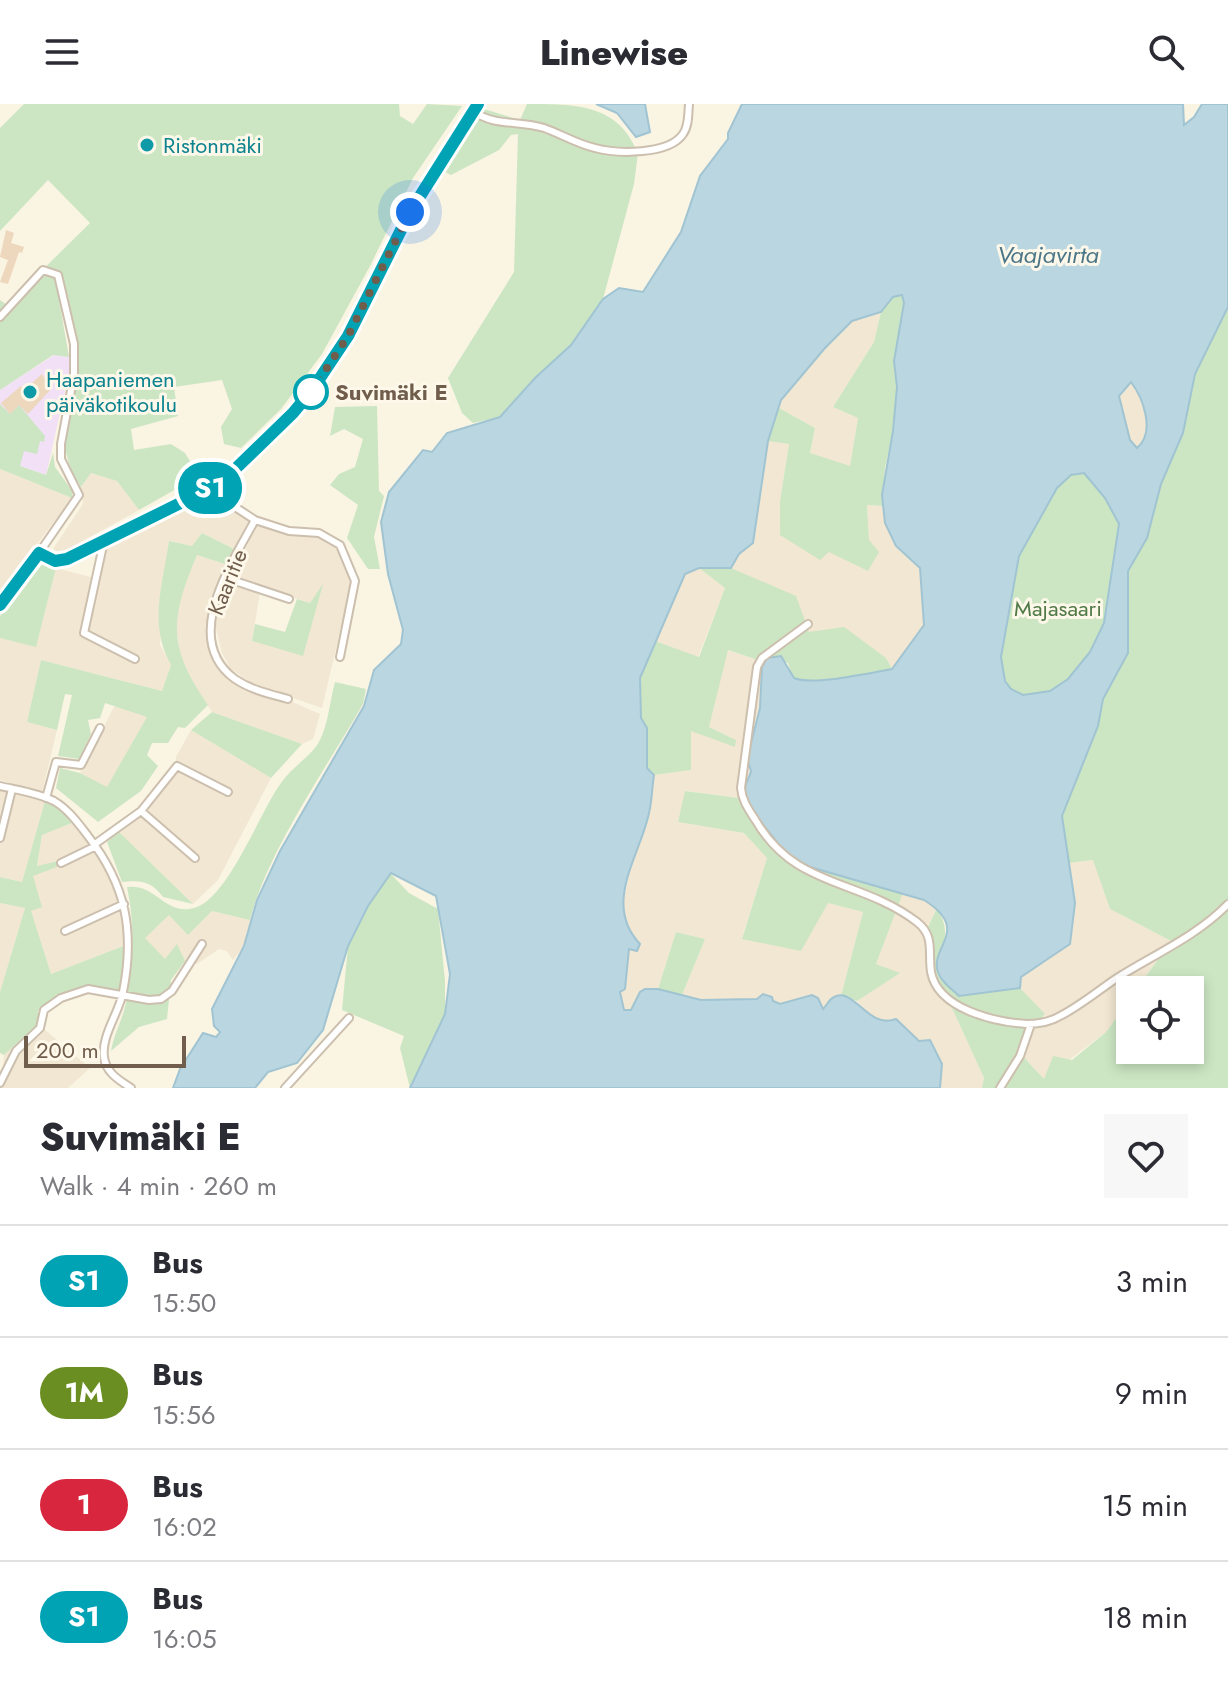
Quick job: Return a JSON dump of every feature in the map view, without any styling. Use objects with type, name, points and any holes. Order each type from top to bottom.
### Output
[{"type":"street","points":[[39,553],[50,560],[62,561],[213,487],[293,413],[332,362],[410,212],[475,108],[496,122],[543,128],[596,149],[615,151],[665,147],[674,142],[686,130],[689,104]]},
{"type":"street","points":[[0,317],[43,270],[50,270],[60,279],[74,344],[74,374],[60,452],[62,466],[79,495],[0,605]]},
{"type":"street","points":[[213,487],[229,503],[255,520],[289,531],[319,533],[340,545],[355,581],[340,657]]},
{"type":"street","name":"Kaaritie","points":[[255,520],[226,578],[209,627],[217,656],[227,673],[249,688],[288,699]]},
{"type":"street","points":[[104,541],[84,633],[135,659]]},
{"type":"street","points":[[226,578],[289,599]]},
{"type":"street","points":[[808,624],[762,658],[757,667],[741,788],[746,805],[768,841],[794,865],[878,899],[922,926],[928,933],[933,979],[945,996],[976,1012],[1031,1024],[1060,1016],[1163,949],[1199,931],[1228,904]]},
{"type":"street","points":[[46,798],[56,762],[81,765],[100,728]]},
{"type":"street","points":[[61,863],[96,845],[141,811],[177,766],[228,792]]},
{"type":"street","points":[[0,786],[46,798],[64,807],[111,866],[124,904],[128,933],[123,994],[103,1055],[107,1069],[131,1088]]},
{"type":"street","points":[[0,838],[12,789]]},
{"type":"street","points":[[141,811],[195,858]]},
{"type":"street","points":[[65,931],[124,904]]},
{"type":"street","points":[[0,1083],[16,1051],[40,1028],[44,1010],[61,998],[88,989],[161,999],[172,991],[202,944]]},
{"type":"street","points":[[285,1088],[349,1018]]},
{"type":"street","points":[[1000,1088],[1020,1056],[1031,1024]]},
{"type":"shaded area","points":[[881,312],[874,342],[833,407],[858,418],[850,467],[810,453],[815,428],[779,408],[781,400],[852,321]]},
{"type":"shaded area","points":[[54,355],[69,357],[69,373],[46,475],[0,459],[0,390]]},
{"type":"shaded area","points":[[1132,382],[1147,415],[1144,440],[1137,448],[1130,440],[1119,396],[1124,387]]},
{"type":"shaded area","points":[[768,441],[789,444],[780,501],[829,552],[869,540],[867,505],[883,506],[885,523],[896,546],[920,568],[924,625],[892,669],[886,658],[809,632],[731,568],[739,554],[753,543]]},
{"type":"shaded area","points":[[0,469],[72,498],[0,593]]},
{"type":"shaded area","points":[[91,473],[117,481],[139,510],[61,553],[53,549],[83,504],[81,487]]},
{"type":"shaded area","points":[[212,491],[252,521],[236,550],[202,533],[192,546],[169,541],[160,645],[171,665],[162,691],[41,660],[27,722],[57,730],[42,792],[0,780],[0,638],[36,646],[56,568],[98,579],[107,544]]},
{"type":"shaded area","points":[[257,524],[289,534],[319,536],[337,547],[352,581],[322,708],[252,684],[230,668],[222,653],[215,625],[228,581],[260,592],[252,641],[302,655],[322,587],[310,603],[233,577]]},
{"type":"shaded area","points":[[197,555],[228,565],[207,627],[210,642],[226,673],[320,714],[313,739],[302,744],[212,712],[192,682],[180,654],[176,627],[179,598]]},
{"type":"shaded area","points":[[699,568],[725,588],[698,657],[655,641],[685,574]]},
{"type":"shaded area","points":[[727,650],[755,659],[762,667],[760,708],[747,759],[751,771],[744,786],[747,799],[686,791],[678,822],[744,833],[767,858],[742,938],[828,903],[863,912],[841,996],[830,999],[823,1010],[818,998],[780,1004],[758,999],[701,1000],[682,995],[705,939],[676,932],[658,989],[640,992],[630,1010],[624,1010],[620,992],[625,988],[633,937],[622,907],[634,853],[649,814],[654,775],[691,770],[690,731],[736,740],[709,727]]},
{"type":"shaded area","points":[[115,705],[148,717],[107,788],[80,773]]},
{"type":"shaded area","points":[[191,730],[271,778],[218,880],[193,904],[118,831],[148,809],[176,770],[176,757]]},
{"type":"shaded area","points":[[0,789],[45,801],[22,882],[0,877]]},
{"type":"shaded area","points":[[74,822],[93,846],[120,894],[126,945],[51,974],[30,910],[32,876],[57,861],[37,867],[42,835]]},
{"type":"shaded area","points":[[1094,860],[1110,909],[1171,941],[1146,976],[1116,976],[1116,1018],[1106,1032],[1044,1079],[1017,1050],[1045,1015],[1020,988],[1020,977],[1070,944],[1075,903],[1069,863]]},
{"type":"shaded area","points":[[903,893],[937,908],[925,932],[930,984],[952,1008],[984,1078],[982,1088],[940,1088],[942,1064],[896,1019],[888,1021],[869,1017],[857,1001],[899,973],[876,964]]},
{"type":"shaded area","points":[[0,903],[25,908],[0,992]]},
{"type":"shaded area","points":[[212,911],[250,920],[244,946],[233,960],[227,951],[219,949],[197,964],[185,961],[177,945],[165,959],[144,938],[169,915]]},
{"type":"shaded area","points":[[38,1024],[90,1068],[68,1088],[2,1088],[4,1055]]},
{"type":"green space","points":[[24,104],[399,104],[400,116],[413,124],[427,104],[462,106],[413,178],[322,354],[281,409],[241,448],[224,444],[221,427],[232,409],[222,380],[174,387],[178,416],[131,429],[134,450],[171,444],[185,453],[191,463],[224,462],[139,510],[117,481],[91,473],[81,487],[67,456],[66,431],[75,391],[77,364],[67,294],[59,300],[69,357],[53,355],[0,390],[0,300],[7,305],[90,223],[48,180],[0,231],[0,128]]},
{"type":"green space","points":[[527,104],[577,106],[604,114],[616,122],[635,147],[589,144],[545,126],[521,121],[524,126],[579,146],[638,153],[634,184],[603,299],[571,345],[535,378],[500,417],[473,423],[462,413],[448,378],[514,272],[518,134],[511,135],[499,150],[451,175],[443,171],[481,108],[520,120]]},
{"type":"green space","points":[[902,295],[904,303],[894,361],[897,387],[893,431],[885,468],[883,506],[867,505],[869,540],[879,552],[868,571],[829,552],[820,560],[780,535],[780,501],[789,444],[768,441],[779,408],[815,428],[810,453],[850,466],[858,418],[833,407],[874,342],[881,312],[893,297]]},
{"type":"green space","points":[[1228,307],[1228,1088],[982,1088],[984,1078],[952,1008],[930,984],[925,933],[937,908],[945,934],[936,961],[959,996],[1020,988],[1045,1014],[1017,1050],[1044,1079],[1053,1056],[1072,1060],[1106,1032],[1116,1018],[1116,1064],[1204,1064],[1204,976],[1146,976],[1171,941],[1110,909],[1093,860],[1069,863],[1062,816],[1098,726],[1103,699],[1128,653],[1128,571],[1147,538],[1161,484],[1183,433],[1195,374]]},
{"type":"green space","points":[[0,404],[10,414],[19,405],[45,436],[44,442],[40,441],[37,454],[24,451],[20,466],[46,475],[53,453],[55,467],[73,492],[72,498],[0,469]]},
{"type":"green space","points":[[377,406],[379,491],[384,496],[374,537],[380,569],[368,569],[347,538],[358,505],[330,485],[339,474],[355,467],[363,439],[344,429],[330,436],[335,407]]},
{"type":"green space","name":"Majasaari","points":[[1084,473],[1105,498],[1119,524],[1104,623],[1090,652],[1068,679],[1050,691],[1023,695],[1010,689],[1005,681],[1001,657],[1019,556],[1057,488],[1072,475]]},
{"type":"green space","points":[[202,533],[236,550],[228,565],[197,555],[178,615],[179,648],[185,666],[208,705],[185,728],[178,727],[168,743],[152,743],[147,755],[158,766],[141,791],[98,822],[56,788],[60,768],[80,773],[107,787],[147,717],[105,703],[100,718],[88,720],[91,734],[79,759],[58,756],[72,695],[65,694],[57,730],[27,722],[41,660],[162,691],[171,665],[160,635],[159,620],[169,541],[192,546]]},
{"type":"green space","points":[[42,565],[56,568],[36,647],[0,638],[0,616],[36,568]]},
{"type":"green space","points":[[699,568],[731,568],[796,596],[809,632],[844,627],[886,658],[892,669],[804,681],[794,676],[788,663],[768,658],[762,667],[755,659],[728,650],[709,727],[736,740],[735,747],[691,731],[691,770],[654,775],[647,768],[647,728],[641,718],[640,678],[655,641],[699,657],[725,588]]},
{"type":"green space","points":[[323,584],[303,656],[252,641],[255,624],[285,632],[297,599],[310,603]]},
{"type":"green space","points":[[335,682],[366,689],[363,704],[284,838],[258,894],[250,920],[212,911],[188,935],[169,915],[145,938],[165,959],[177,944],[185,961],[171,980],[167,1019],[139,1027],[111,1051],[125,1008],[131,973],[132,930],[127,887],[146,890],[175,908],[194,908],[207,901],[231,872],[281,783],[319,742]]},
{"type":"green space","points":[[212,712],[302,744],[271,778],[191,730]]},
{"type":"green space","points":[[685,791],[747,799],[768,834],[810,867],[903,893],[876,964],[900,973],[857,1001],[841,996],[863,912],[828,903],[801,951],[742,939],[767,858],[744,833],[678,822]]},
{"type":"green space","points":[[45,801],[62,809],[74,822],[42,835],[37,866],[58,861],[59,866],[33,876],[42,907],[31,911],[51,974],[126,945],[121,992],[86,990],[59,998],[38,1011],[38,1024],[4,1055],[0,1053],[0,992],[25,908],[0,903],[0,877],[22,882]]},
{"type":"green space","points":[[118,831],[193,904],[163,897],[145,883],[122,882],[107,842]]},
{"type":"green space","points":[[390,873],[409,893],[438,909],[445,981],[445,1014],[410,1088],[400,1048],[404,1036],[342,1010],[348,946],[368,906]]},
{"type":"green space","points":[[676,932],[705,939],[682,995],[658,989]]},
{"type":"water","points":[[596,104],[645,104],[650,132],[636,137],[617,113]]},
{"type":"water","name":"Vaajavirta","points":[[742,104],[1183,104],[1184,125],[1202,104],[1228,104],[1228,307],[1195,374],[1183,433],[1161,484],[1147,538],[1128,571],[1128,653],[1103,699],[1098,726],[1062,816],[1075,903],[1070,944],[1021,977],[1020,988],[959,996],[938,972],[937,963],[947,929],[938,911],[924,900],[810,867],[784,854],[746,798],[745,787],[751,771],[747,759],[760,708],[762,667],[767,658],[781,656],[794,678],[814,681],[892,669],[924,625],[920,568],[896,546],[885,523],[882,495],[893,431],[897,387],[894,361],[904,303],[902,295],[893,297],[881,312],[852,321],[781,400],[768,441],[753,543],[739,554],[731,568],[699,568],[685,574],[640,678],[641,718],[647,728],[647,768],[654,775],[649,813],[624,896],[624,913],[629,929],[640,944],[637,951],[629,949],[625,989],[620,992],[624,1010],[631,1010],[640,992],[645,989],[658,989],[701,1000],[757,999],[763,994],[780,1004],[812,995],[818,998],[823,1009],[831,999],[846,996],[876,1018],[885,1021],[896,1019],[919,1041],[930,1040],[942,1064],[940,1088],[410,1088],[445,1014],[450,974],[436,896],[391,873],[368,906],[348,946],[323,1030],[297,1063],[268,1072],[255,1088],[173,1088],[180,1069],[203,1033],[216,1037],[220,1032],[214,1026],[212,1009],[244,946],[257,900],[280,851],[364,706],[374,670],[401,644],[403,630],[388,574],[381,522],[389,492],[423,450],[432,452],[447,433],[500,417],[535,378],[571,345],[603,299],[619,288],[643,292],[681,232],[700,176],[728,139]],"holes":[[[1131,382],[1140,397],[1147,424],[1143,441],[1137,448],[1130,440],[1119,396]],[[1084,473],[1105,498],[1119,524],[1104,623],[1090,652],[1068,679],[1050,691],[1023,695],[1011,689],[1005,681],[1001,657],[1019,556],[1057,488],[1071,475]]]},
{"type":"building","points":[[6,230],[14,233],[11,243],[24,247],[22,253],[19,252],[8,284],[0,282],[8,260],[0,257]]},
{"type":"building","name":"Haapaniemen päiväkotikoulu","points":[[42,374],[51,389],[28,414],[19,405],[10,414],[1,403],[21,386],[24,390]]},
{"type":"bus line","name":"S1","points":[[0,605],[39,553],[55,561],[67,559],[206,491],[228,476],[293,413],[348,336],[410,212],[478,104]]},
{"type":"place","name":"Ristonmäki","points":[[147,145]]},
{"type":"place","name":"Haapaniemen päiväkotikoulu","points":[[30,392]]},
{"type":"place","name":"Suvimäki E","points":[[311,392]]},
{"type":"route","points":[[311,392],[348,336],[410,212]]}]
